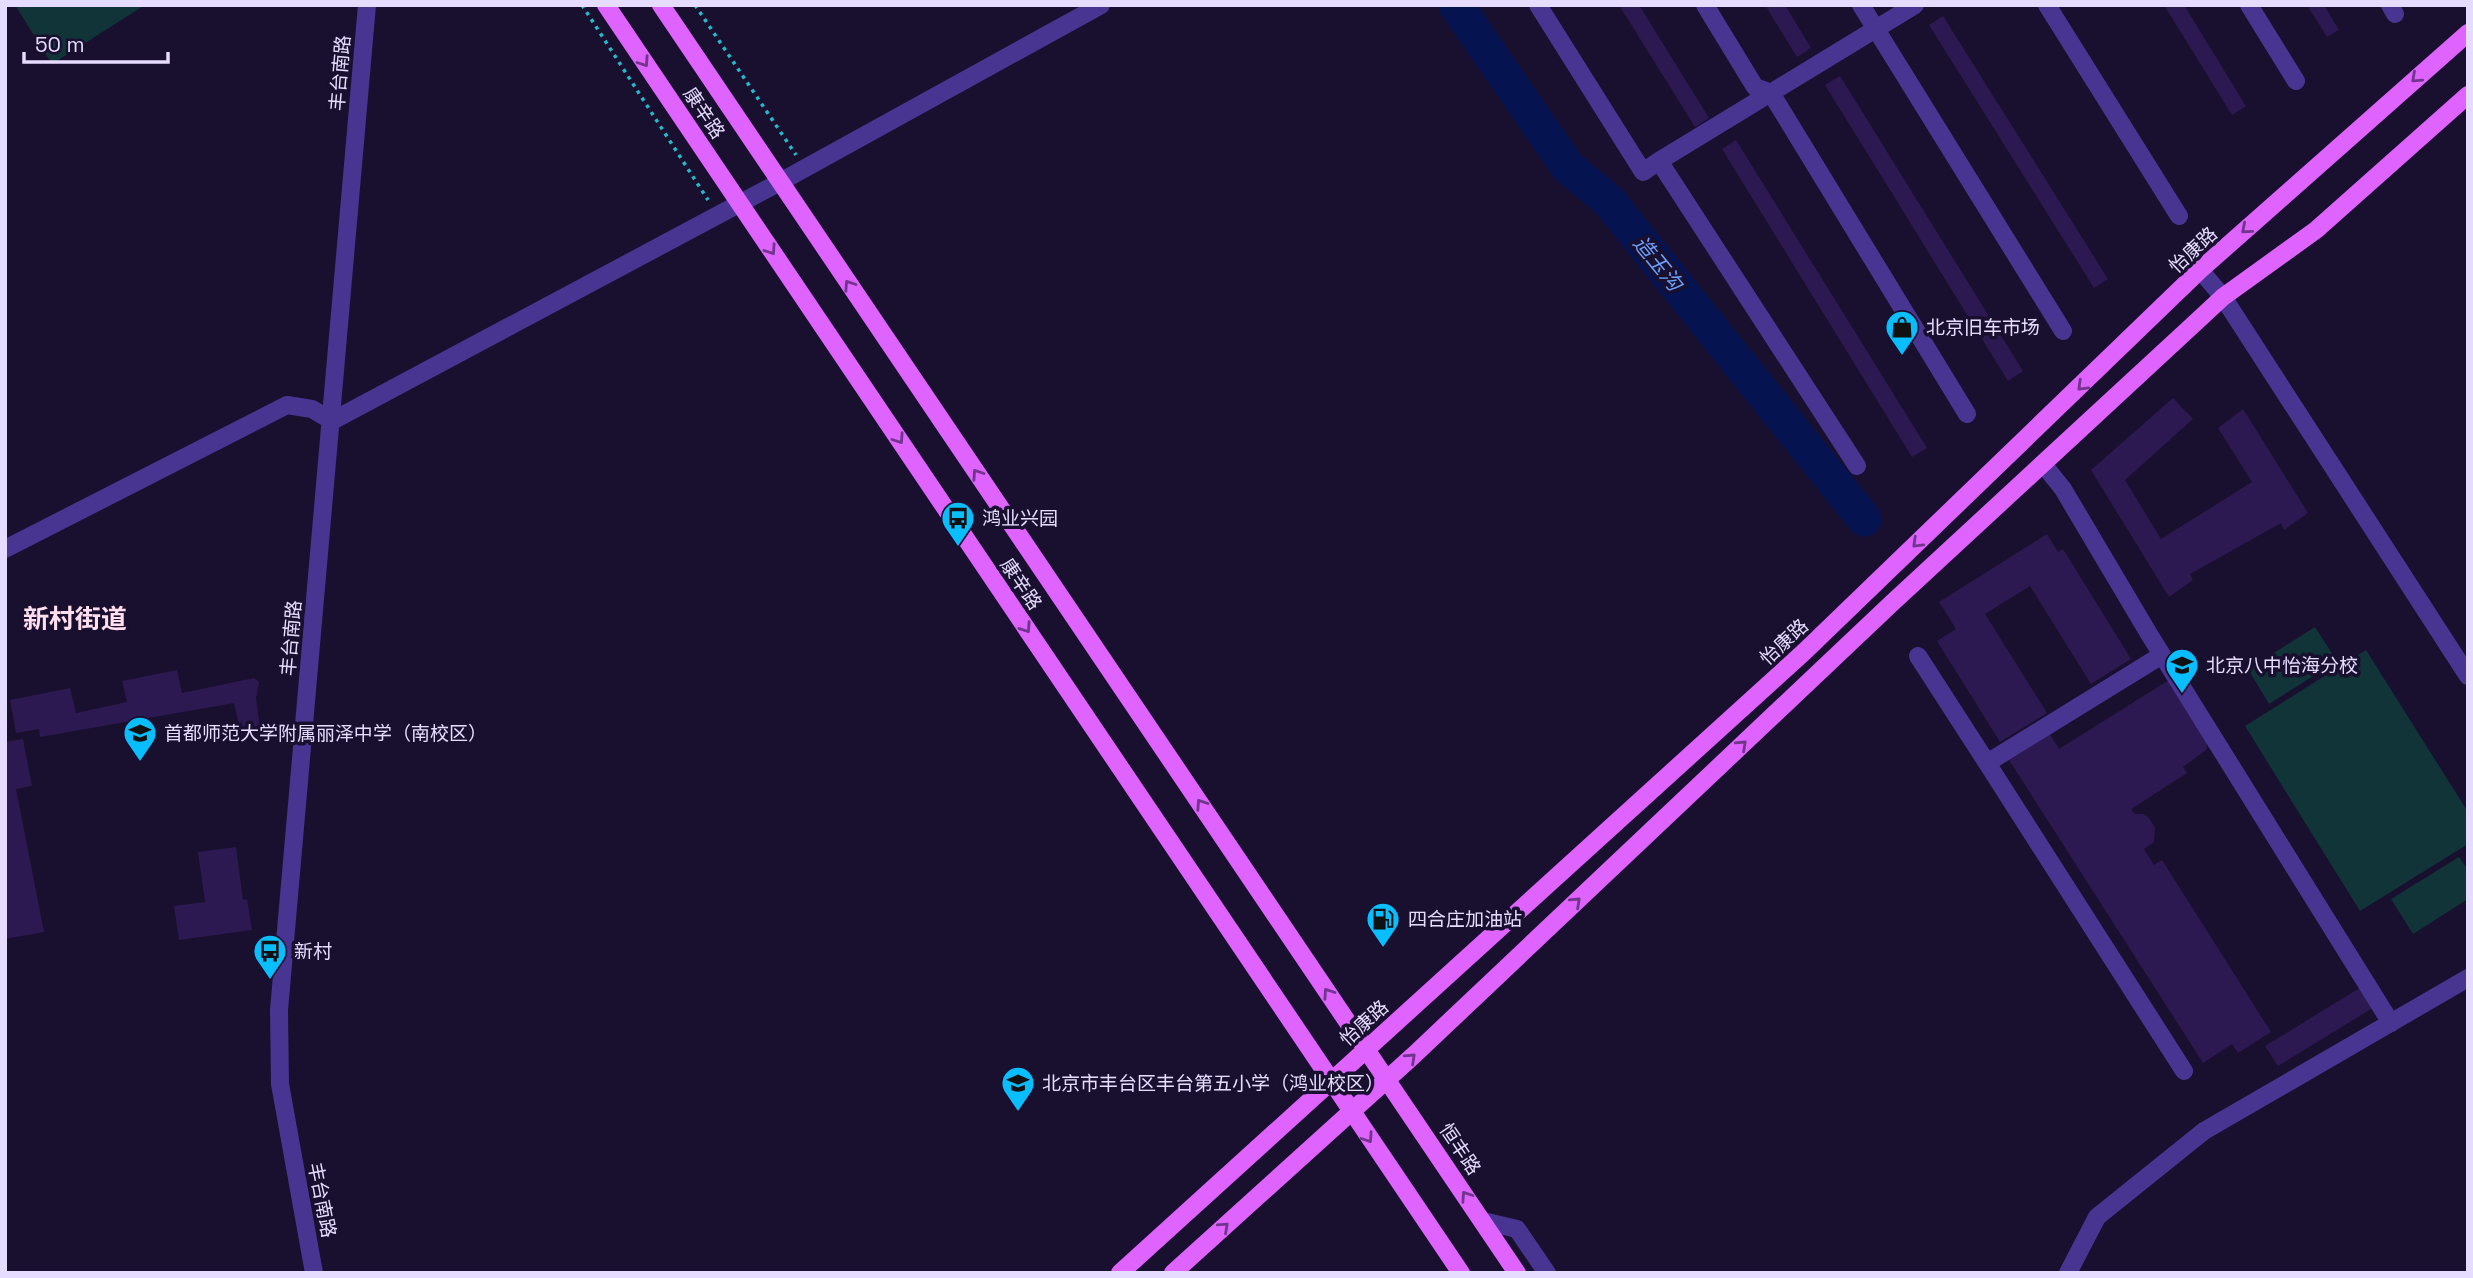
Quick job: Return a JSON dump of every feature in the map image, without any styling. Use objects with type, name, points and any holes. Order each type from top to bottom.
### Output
[{"type":"main road","name":"康辛路","points":[[606,5],[1330,1082]]},
{"type":"main road","name":"康辛路","points":[[661,5],[1367,1049]]},
{"type":"main road","name":"怡康路","points":[[1120,1273],[1804,652],[2200,270],[2468,33]]},
{"type":"main road","points":[[1173,1273],[1388,1079],[2223,297],[2316,230],[2468,95]]},
{"type":"main road","name":"恒丰路","points":[[1367,1049],[1517,1273]]},
{"type":"main road","points":[[1330,1082],[1461,1273]]},
{"type":"street","name":"丰台南路","points":[[314,1273],[280,1084],[279,1010],[367,5]]},
{"type":"street","points":[[7,547],[287,405],[312,410],[332,421],[780,182],[1101,5]]},
{"type":"street","points":[[1705,5],[1755,87],[1771,93],[1967,414]]},
{"type":"street","points":[[1861,5],[2063,331]]},
{"type":"street","points":[[1539,6],[1643,172],[1915,5]]},
{"type":"street","points":[[2047,5],[2179,216]]},
{"type":"street","points":[[2249,5],[2296,81]]},
{"type":"street","points":[[1659,161],[1857,466]]},
{"type":"street","points":[[2200,270],[2223,297],[2468,676]]},
{"type":"street","points":[[2042,464],[2063,489],[2162,655],[2391,1023]]},
{"type":"street","points":[[1987,763],[2162,655]]},
{"type":"street","points":[[1918,656],[2185,1071]]},
{"type":"street","points":[[2068,1273],[2097,1217],[2204,1130],[2468,978]]},
{"type":"street","points":[[1483,1222],[1517,1229],[1547,1273]]},
{"type":"street","points":[[1435,1234],[1452,1273]]},
{"type":"path","points":[[582,5],[718,215]]},
{"type":"path","points":[[695,5],[804,169]]},
{"type":"green space","points":[[15,5],[145,5],[52,64]]},
{"type":"green space","points":[[2315,627],[2337,661],[2269,704],[2248,669]]},
{"type":"green space","points":[[2366,650],[2468,812],[2468,844],[2360,911],[2245,726]]},
{"type":"green space","points":[[2459,857],[2468,870],[2468,899],[2413,934],[2391,899]]},
{"type":"building","points":[[1619,5],[1639,5],[1709,118],[1695,127]]},
{"type":"building","points":[[1765,5],[1785,5],[1811,48],[1797,57]]},
{"type":"building","points":[[2164,5],[2184,5],[2246,106],[2232,115]]},
{"type":"building","points":[[2307,5],[2324,5],[2339,30],[2327,37]]},
{"type":"building","points":[[1943,16],[2108,279],[2094,288],[1929,25]]},
{"type":"building","points":[[1840,76],[2023,371],[2008,381],[1825,85]]},
{"type":"building","points":[[1736,140],[1927,448],[1912,457],[1722,149]]},
{"type":"building","points":[[2173,398],[2193,419],[2125,480],[2161,539],[2252,482],[2218,428],[2243,409],[2308,513],[2284,530],[2281,523],[2190,574],[2193,580],[2169,597],[2091,470]]},
{"type":"building","points":[[2047,534],[2058,552],[2063,549],[2131,659],[2091,684],[2030,586],[1985,614],[2047,713],[2000,742],[1937,641],[1956,629],[1939,602]]},
{"type":"building","points":[[177,670],[182,693],[254,678],[259,682],[256,698],[261,736],[242,738],[234,703],[40,737],[39,729],[16,733],[10,700],[70,688],[76,713],[127,702],[122,681]]},
{"type":"building","points":[[2169,680],[2208,741],[2206,750],[2183,767],[2187,773],[2131,809],[2135,814],[2143,814],[2149,818],[2155,828],[2154,842],[2144,849],[2154,865],[2162,860],[2271,1032],[2238,1053],[2232,1044],[2203,1063],[2009,760],[2050,734],[2059,749]]},
{"type":"building","points":[[23,739],[32,786],[16,789],[44,932],[5,939],[5,742]]},
{"type":"building","points":[[236,847],[243,900],[247,899],[252,930],[179,940],[174,906],[205,902],[198,852]]},
{"type":"building","points":[[2363,986],[2376,1006],[2278,1066],[2265,1046]]},
{"type":"waterway","name":"造玉沟","points":[[1456,5],[1568,167],[1609,201],[1864,519]]},
{"type":"place","name":"北京旧车市场","points":[[1902,357]]},
{"type":"place","name":"鸿业兴园","points":[[958,548]]},
{"type":"place","name":"北京八中怡海分校","points":[[2182,695]]},
{"type":"place","name":"首都师范大学附属丽泽中学（南校区）","points":[[140,763]]},
{"type":"place","name":"四合庄加油站","points":[[1383,949]]},
{"type":"place","name":"新村","points":[[270,981]]},
{"type":"place","name":"北京市丰台区丰台第五小学（鸿业校区）","points":[[1018,1113]]},
{"type":"district","name":"新村街道","points":[[75,619]]}]
